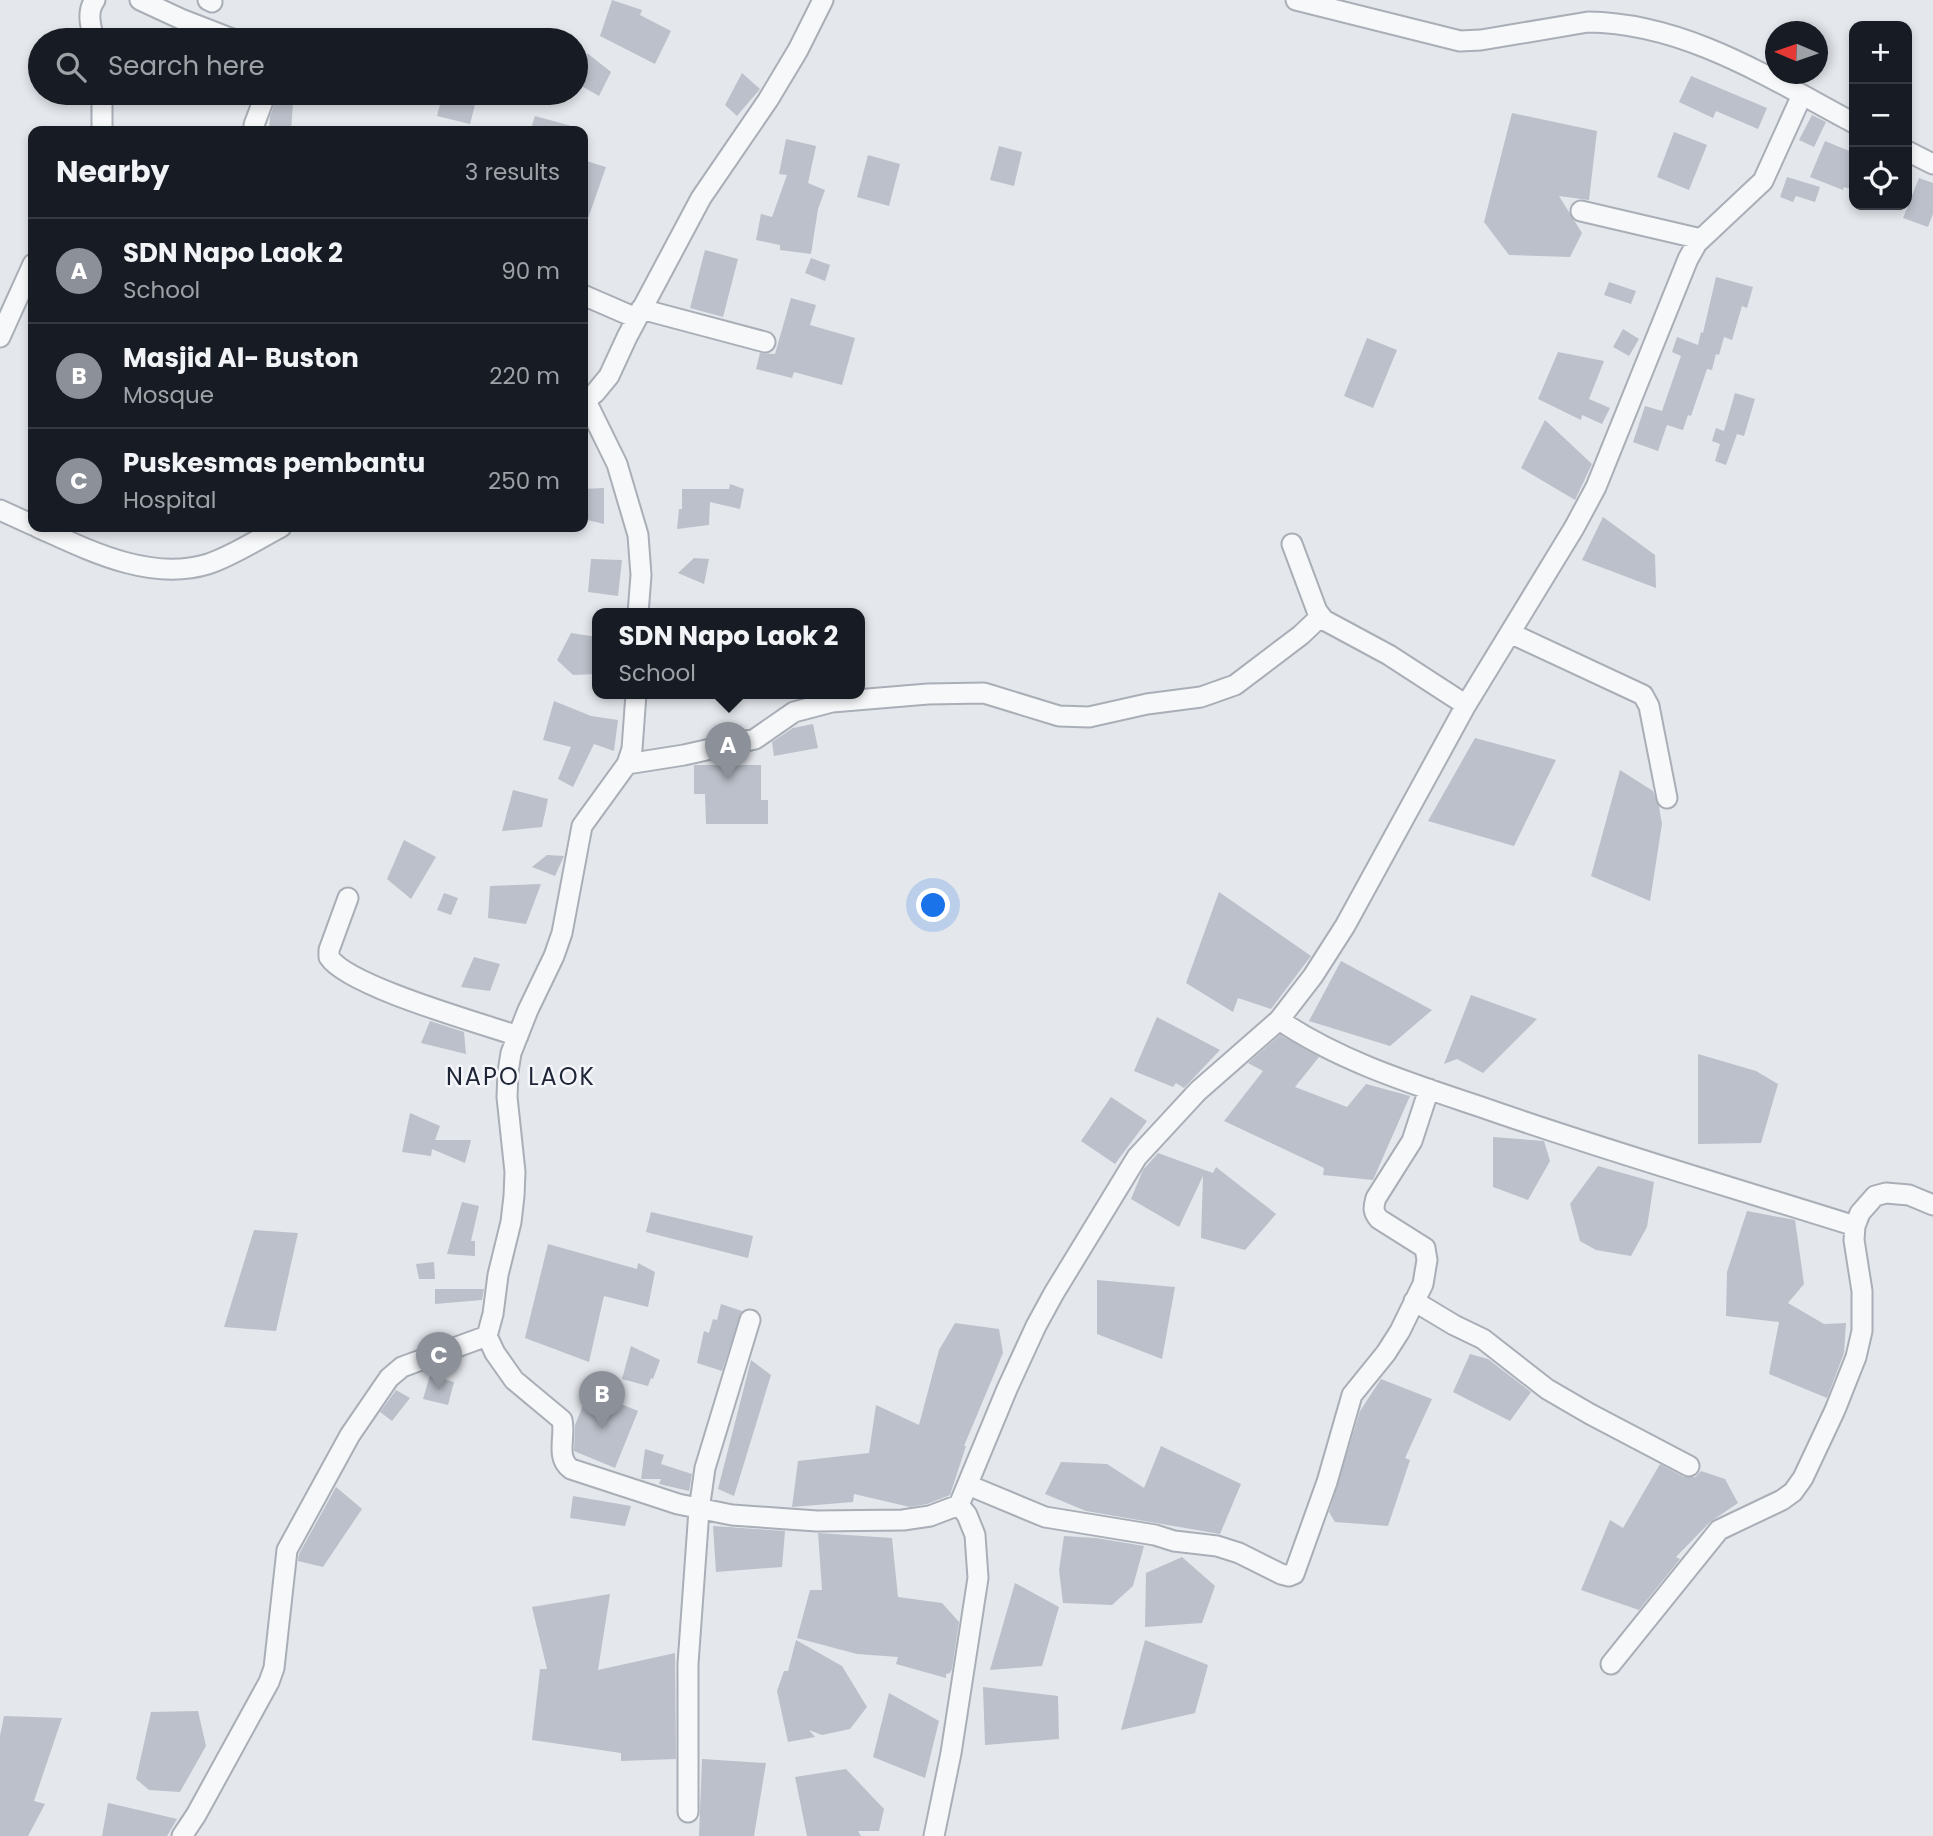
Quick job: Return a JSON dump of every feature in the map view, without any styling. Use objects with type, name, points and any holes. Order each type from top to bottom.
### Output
[{"type":"street","points":[[91,28],[89,18],[95,0]]},
{"type":"street","points":[[141,0],[204,28]]},
{"type":"street","points":[[588,397],[609,376],[701,198],[768,100],[798,50],[823,0]]},
{"type":"street","points":[[1296,0],[1460,41],[1588,22],[1658,32],[1729,56],[1849,120]]},
{"type":"street","points":[[636,699],[632,749],[627,764],[582,827],[562,933],[511,1054],[507,1097],[515,1172],[514,1196],[487,1336],[514,1380],[562,1420],[562,1456],[571,1469],[699,1510],[732,1515],[817,1521],[903,1520],[930,1516],[960,1505],[1006,1389],[1036,1326],[1136,1157],[1198,1091],[1279,1020],[1313,976],[1345,926],[1466,705],[1596,487],[1688,259],[1701,239],[1763,181],[1802,95]]},
{"type":"street","points":[[102,105],[102,126]]},
{"type":"street","points":[[254,126],[262,105]]},
{"type":"street","points":[[1912,154],[1933,164]]},
{"type":"street","points":[[1581,211],[1701,239]]},
{"type":"street","points":[[0,337],[28,275]]},
{"type":"street","points":[[588,297],[639,314],[765,342]]},
{"type":"street","points":[[588,409],[617,464],[638,535],[641,575],[638,608]]},
{"type":"street","points":[[0,510],[28,523]]},
{"type":"street","points":[[49,532],[113,559],[150,567],[175,568],[207,564],[271,532]]},
{"type":"street","points":[[1292,544],[1312,600],[1325,621],[1426,677],[1466,705]]},
{"type":"street","points":[[627,764],[755,739],[794,712],[832,702],[928,694],[984,693],[1059,716],[1089,717],[1147,704],[1201,697],[1235,685],[1301,635],[1321,616]]},
{"type":"street","points":[[1510,633],[1643,695],[1649,706],[1655,749],[1667,798]]},
{"type":"street","points":[[348,898],[329,950],[329,957],[339,969],[356,979],[402,997],[518,1036]]},
{"type":"street","points":[[1279,1020],[1322,1047],[1352,1061],[1429,1089],[1603,1149],[1855,1226]]},
{"type":"street","points":[[968,1485],[1045,1517],[1155,1535],[1174,1541],[1217,1546],[1239,1553],[1281,1574],[1294,1574],[1327,1482],[1352,1395],[1386,1353],[1423,1284],[1427,1266],[1425,1248],[1380,1219],[1373,1208],[1376,1198],[1412,1141],[1429,1089]]},
{"type":"street","points":[[1611,1664],[1719,1530],[1782,1500],[1793,1492],[1802,1478],[1835,1410],[1856,1357],[1862,1331],[1862,1291],[1854,1240],[1860,1213],[1875,1196],[1886,1193],[1909,1195],[1933,1205]]},
{"type":"street","points":[[1414,1301],[1483,1339],[1558,1395],[1689,1466]]},
{"type":"street","points":[[688,1812],[688,1664],[699,1510],[705,1468],[750,1320]]},
{"type":"street","points":[[182,1836],[269,1682],[274,1668],[287,1550],[350,1435],[389,1378],[402,1367],[487,1336]]},
{"type":"street","points":[[934,1836],[951,1754],[978,1578],[975,1535],[960,1505]]},
{"type":"building","points":[[612,0],[642,10],[640,15],[671,31],[655,64],[600,36]]},
{"type":"building","points":[[588,54],[611,72],[599,96],[588,90]]},
{"type":"building","points":[[742,73],[760,89],[737,116],[725,105]]},
{"type":"building","points":[[1691,76],[1767,108],[1758,129],[1716,111],[1713,118],[1679,102]]},
{"type":"building","points":[[274,105],[293,105],[291,126],[269,126]]},
{"type":"building","points":[[440,105],[475,105],[470,124],[437,116]]},
{"type":"building","points":[[1512,113],[1597,131],[1589,200],[1559,196],[1582,233],[1570,257],[1509,255],[1484,222]]},
{"type":"building","points":[[1812,115],[1826,122],[1814,147],[1799,140]]},
{"type":"building","points":[[535,116],[571,126],[532,126]]},
{"type":"building","points":[[1674,132],[1707,145],[1689,190],[1657,177]]},
{"type":"building","points":[[786,139],[816,146],[808,183],[825,190],[818,209],[811,254],[780,250],[780,245],[756,240],[761,214],[772,217],[787,175],[779,174]]},
{"type":"building","points":[[1825,141],[1849,151],[1849,188],[1844,187],[1843,190],[1810,177]]},
{"type":"building","points":[[999,146],[1022,152],[1014,186],[990,180]]},
{"type":"building","points":[[868,155],[900,164],[889,206],[857,197]]},
{"type":"building","points":[[588,162],[606,167],[588,218]]},
{"type":"building","points":[[1787,177],[1820,187],[1815,202],[1796,196],[1793,202],[1780,197]]},
{"type":"building","points":[[1919,178],[1933,183],[1933,214],[1928,227],[1903,218],[1906,210],[1912,210],[1912,196]]},
{"type":"building","points":[[705,250],[738,259],[723,317],[690,308]]},
{"type":"building","points":[[811,258],[830,265],[825,281],[805,273]]},
{"type":"building","points":[[1716,277],[1753,287],[1747,308],[1742,306],[1732,340],[1724,337],[1719,355],[1716,354],[1712,370],[1707,369],[1691,416],[1688,415],[1683,430],[1667,425],[1658,451],[1633,442],[1645,406],[1662,411],[1681,356],[1672,352],[1677,337],[1698,345]]},
{"type":"building","points":[[1609,282],[1636,291],[1631,304],[1604,295]]},
{"type":"building","points":[[791,298],[816,305],[810,325],[855,338],[842,385],[794,372],[792,378],[756,369],[760,353],[775,354]]},
{"type":"building","points":[[1623,329],[1639,339],[1629,356],[1613,347]]},
{"type":"building","points":[[1367,338],[1397,350],[1373,408],[1344,396]]},
{"type":"building","points":[[1558,352],[1604,361],[1589,399],[1610,408],[1602,424],[1582,415],[1581,420],[1538,399]]},
{"type":"building","points":[[1735,393],[1755,399],[1744,436],[1737,434],[1726,465],[1715,461],[1720,444],[1712,441],[1716,428],[1724,431]]},
{"type":"building","points":[[1545,420],[1592,464],[1575,500],[1521,468]]},
{"type":"building","points":[[730,484],[744,489],[740,509],[710,502],[709,525],[677,529],[679,509],[682,509],[682,489],[729,489]]},
{"type":"building","points":[[604,488],[604,524],[588,520],[588,489]]},
{"type":"building","points":[[1603,517],[1655,555],[1656,588],[1582,560]]},
{"type":"building","points":[[694,558],[709,559],[704,584],[678,573]]},
{"type":"building","points":[[591,559],[622,560],[618,596],[588,592]]},
{"type":"building","points":[[571,633],[592,636],[592,674],[573,675],[557,660]]},
{"type":"building","points":[[554,701],[591,716],[618,720],[614,751],[594,744],[573,787],[558,779],[571,747],[543,740]]},
{"type":"building","points":[[813,724],[818,748],[774,756],[772,742],[793,728]]},
{"type":"building","points":[[1475,738],[1556,760],[1514,846],[1428,821]]},
{"type":"building","points":[[694,765],[761,765],[761,800],[768,800],[768,824],[706,824],[705,794],[694,794]]},
{"type":"building","points":[[1620,770],[1653,791],[1659,807],[1662,824],[1650,901],[1591,876]]},
{"type":"building","points":[[513,790],[548,799],[542,827],[502,831]]},
{"type":"building","points":[[404,840],[436,857],[411,899],[387,879]]},
{"type":"building","points":[[547,855],[564,856],[555,876],[532,867]]},
{"type":"building","points":[[541,884],[526,924],[488,918],[490,886]]},
{"type":"building","points":[[1219,892],[1311,956],[1271,1009],[1238,998],[1233,1012],[1186,983]]},
{"type":"building","points":[[444,893],[458,898],[451,915],[437,910]]},
{"type":"building","points":[[474,957],[500,964],[490,991],[461,987]]},
{"type":"building","points":[[1341,961],[1432,1010],[1390,1046],[1309,1021]]},
{"type":"building","points":[[1471,995],[1537,1019],[1483,1073],[1457,1059],[1444,1064]]},
{"type":"building","points":[[1157,1017],[1220,1050],[1184,1088],[1176,1083],[1173,1087],[1134,1071]]},
{"type":"building","points":[[430,1021],[464,1032],[466,1054],[421,1043]]},
{"type":"building","points":[[1280,1035],[1319,1057],[1295,1087],[1347,1107],[1366,1084],[1410,1096],[1373,1180],[1323,1175],[1324,1168],[1224,1121],[1263,1071],[1248,1063]]},
{"type":"building","points":[[1698,1054],[1756,1071],[1778,1084],[1761,1143],[1698,1144]]},
{"type":"building","points":[[1111,1097],[1147,1121],[1115,1164],[1081,1141]]},
{"type":"building","points":[[410,1113],[440,1126],[435,1140],[471,1140],[465,1163],[432,1149],[431,1156],[402,1152]]},
{"type":"building","points":[[1493,1137],[1544,1141],[1550,1161],[1528,1200],[1493,1187]]},
{"type":"building","points":[[1158,1153],[1213,1173],[1216,1167],[1276,1214],[1245,1250],[1201,1238],[1203,1176],[1179,1227],[1131,1199],[1143,1170]]},
{"type":"building","points":[[1598,1166],[1654,1182],[1647,1227],[1631,1256],[1596,1250],[1580,1241],[1570,1204]]},
{"type":"building","points":[[462,1202],[479,1206],[471,1241],[475,1241],[475,1256],[447,1254]]},
{"type":"building","points":[[1747,1211],[1795,1220],[1804,1284],[1788,1303],[1824,1324],[1846,1323],[1844,1353],[1827,1398],[1769,1374],[1779,1322],[1726,1316],[1727,1272]]},
{"type":"building","points":[[651,1212],[753,1236],[748,1258],[646,1232]]},
{"type":"building","points":[[254,1230],[298,1233],[276,1331],[224,1327]]},
{"type":"building","points":[[548,1244],[637,1269],[638,1263],[655,1272],[648,1307],[604,1296],[589,1362],[525,1338]]},
{"type":"building","points":[[434,1262],[435,1279],[419,1279],[416,1264]]},
{"type":"building","points":[[1097,1280],[1175,1287],[1162,1359],[1097,1334]]},
{"type":"building","points":[[435,1289],[484,1289],[482,1300],[435,1304]]},
{"type":"building","points":[[721,1304],[742,1311],[722,1371],[697,1363],[704,1331],[709,1333],[713,1319],[717,1320]]},
{"type":"building","points":[[955,1323],[999,1329],[1003,1353],[964,1446],[950,1495],[910,1507],[854,1494],[853,1502],[792,1507],[798,1461],[869,1453],[876,1405],[919,1425],[939,1350]]},
{"type":"building","points":[[631,1346],[660,1360],[648,1386],[622,1379]]},
{"type":"building","points":[[1470,1354],[1488,1359],[1531,1392],[1510,1421],[1453,1392]]},
{"type":"building","points":[[751,1360],[771,1375],[734,1496],[718,1489]]},
{"type":"building","points":[[430,1375],[454,1382],[448,1405],[423,1399]]},
{"type":"building","points":[[1381,1379],[1432,1399],[1405,1458],[1410,1460],[1388,1526],[1335,1522],[1329,1512],[1360,1411]]},
{"type":"building","points":[[396,1390],[410,1398],[392,1421],[380,1412]]},
{"type":"building","points":[[589,1391],[638,1411],[615,1468],[574,1451],[575,1425]]},
{"type":"building","points":[[1161,1446],[1241,1484],[1220,1534],[1086,1511],[1045,1494],[1061,1462],[1107,1464],[1144,1488]]},
{"type":"building","points":[[645,1449],[664,1455],[661,1464],[692,1474],[689,1491],[659,1484],[661,1479],[641,1479]]},
{"type":"building","points":[[1660,1464],[1684,1477],[1695,1477],[1701,1471],[1725,1479],[1738,1503],[1710,1522],[1676,1557],[1680,1559],[1639,1610],[1581,1590],[1610,1520],[1623,1528]]},
{"type":"building","points":[[336,1487],[362,1509],[323,1567],[298,1561],[299,1554]]},
{"type":"building","points":[[573,1496],[631,1506],[625,1526],[570,1518]]},
{"type":"building","points":[[713,1526],[785,1531],[782,1567],[716,1572]]},
{"type":"building","points":[[818,1533],[892,1538],[898,1597],[942,1603],[959,1622],[952,1669],[946,1674],[946,1678],[896,1664],[898,1657],[857,1654],[797,1638],[810,1590],[822,1590]]},
{"type":"building","points":[[1064,1536],[1144,1546],[1133,1586],[1112,1605],[1063,1603],[1059,1570]]},
{"type":"building","points":[[1182,1557],[1215,1586],[1202,1623],[1145,1627],[1146,1573]]},
{"type":"building","points":[[1015,1583],[1059,1607],[1042,1666],[990,1670]]},
{"type":"building","points":[[610,1594],[598,1670],[675,1653],[676,1759],[621,1761],[621,1753],[532,1740],[540,1669],[547,1669],[532,1607]]},
{"type":"building","points":[[796,1640],[842,1666],[867,1707],[850,1729],[822,1735],[809,1730],[815,1737],[788,1742],[777,1691],[784,1671],[788,1671]]},
{"type":"building","points":[[1145,1640],[1208,1665],[1195,1713],[1121,1730]]},
{"type":"building","points":[[983,1687],[1058,1696],[1059,1739],[985,1745]]},
{"type":"building","points":[[889,1693],[939,1721],[925,1778],[873,1757]]},
{"type":"building","points":[[198,1711],[206,1746],[180,1792],[149,1790],[136,1779],[151,1712]]},
{"type":"building","points":[[4,1716],[62,1718],[34,1801],[45,1804],[28,1836],[0,1836],[0,1736]]},
{"type":"building","points":[[702,1759],[766,1763],[754,1836],[699,1836]]},
{"type":"building","points":[[846,1769],[884,1809],[879,1831],[858,1831],[861,1836],[807,1836],[795,1777]]},
{"type":"building","points":[[108,1803],[177,1819],[167,1836],[102,1836]]},
{"type":"place","name":"SDN Napo Laok 2","points":[[728,780]]},
{"type":"place","name":"Puskesmas pembantu","points":[[439,1390]]},
{"type":"place","name":"Masjid Al- Buston","points":[[602,1429]]},
{"type":"district","name":"NAPO LAOK","points":[[521,1076]]}]
